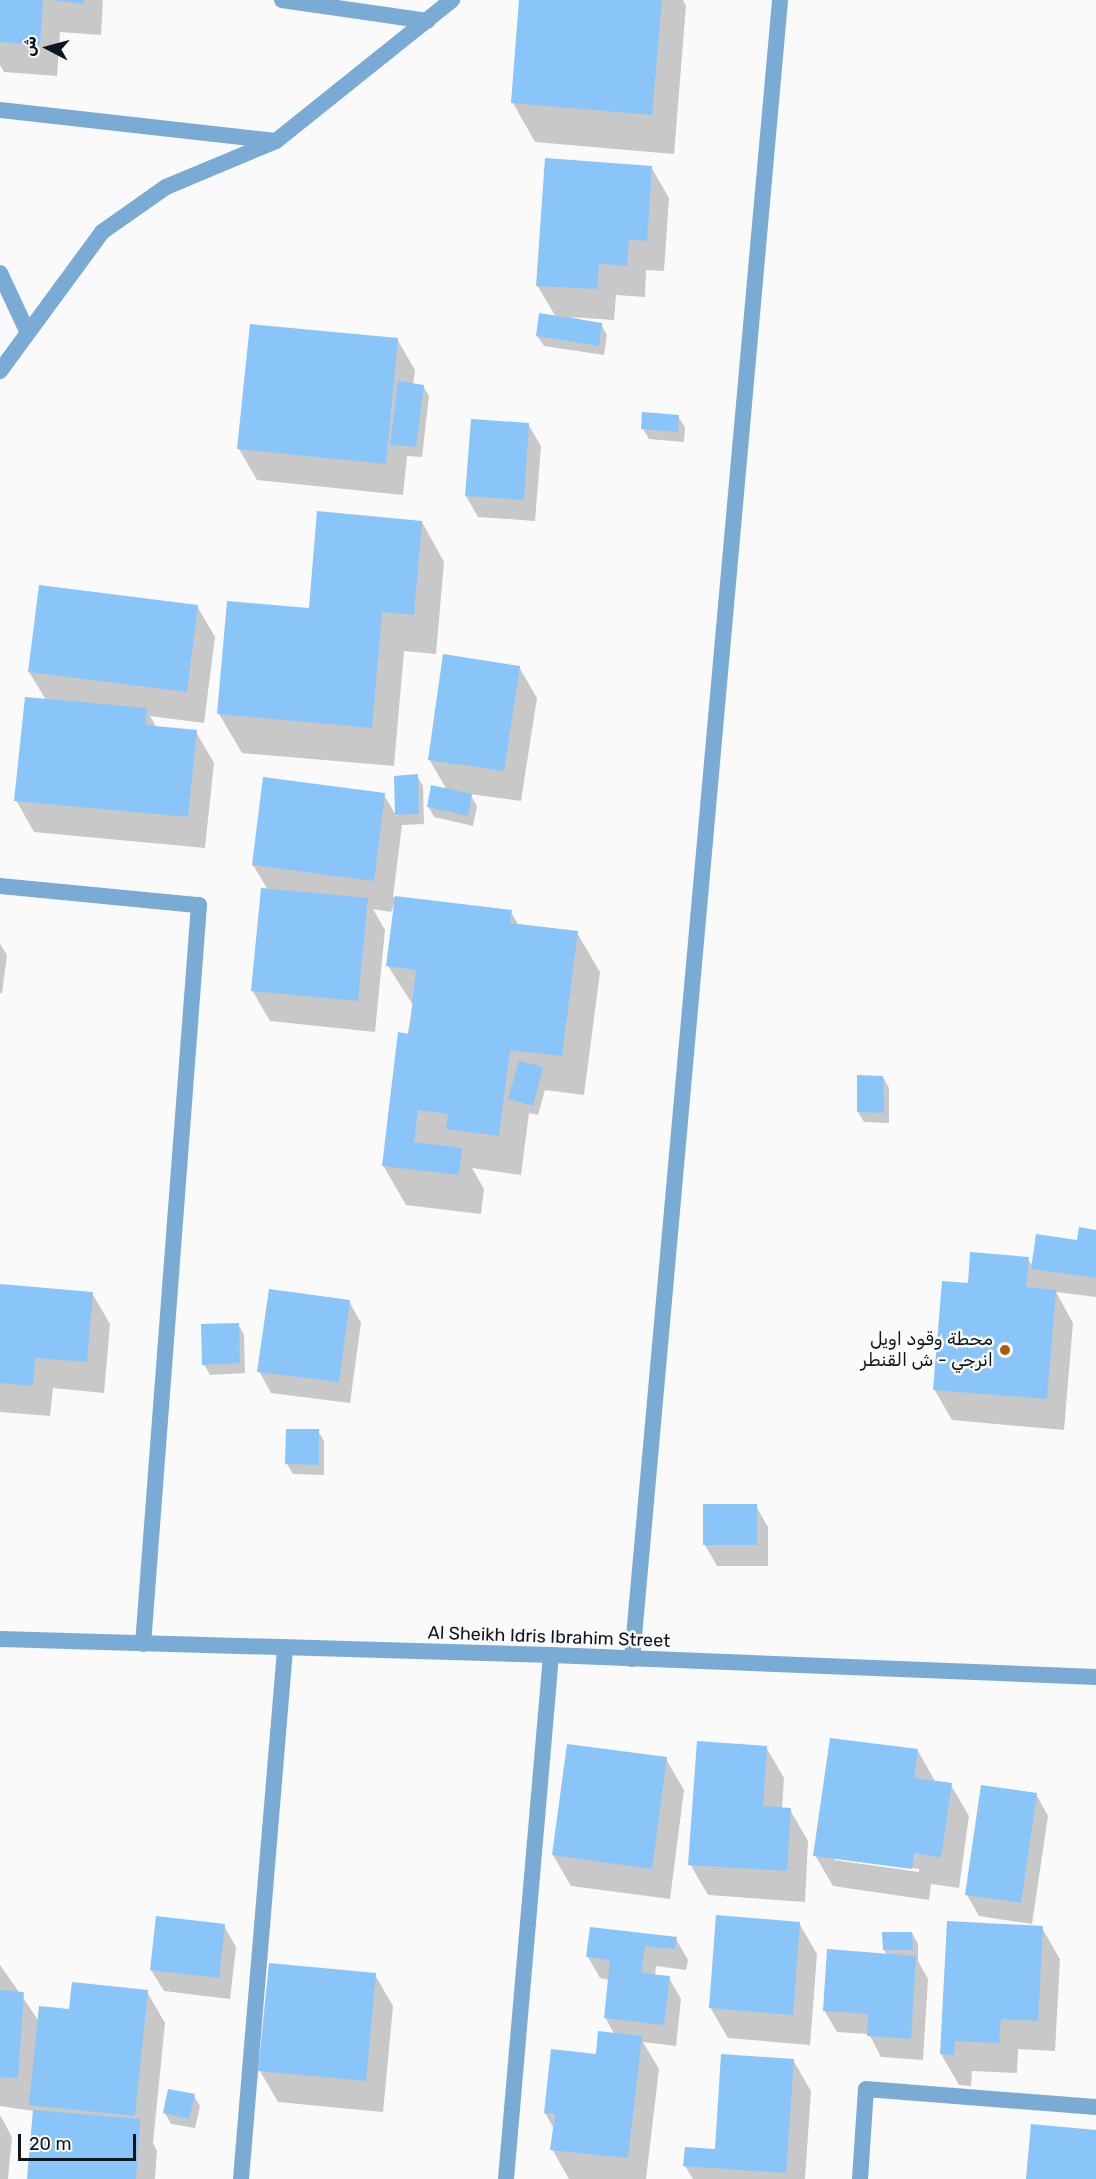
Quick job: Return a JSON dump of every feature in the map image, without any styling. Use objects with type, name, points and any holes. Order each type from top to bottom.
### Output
[{"type":"street","points":[[282,0],[427,21]]},
{"type":"street","points":[[0,371],[102,232],[166,187],[276,141],[452,0]]},
{"type":"street","points":[[632,1659],[780,0]]},
{"type":"street","points":[[0,110],[276,141]]},
{"type":"street","points":[[0,273],[28,333]]},
{"type":"street","points":[[0,886],[199,905],[143,1644]]},
{"type":"street","name":"Al Sheikh Idris Ibrahim Street","points":[[0,1639],[285,1650],[551,1655],[1096,1677]]},
{"type":"street","points":[[241,2179],[285,1650]]},
{"type":"street","points":[[506,2179],[551,1655]]},
{"type":"street","points":[[860,2179],[866,2089],[1096,2107]]},
{"type":"building","points":[[0,0],[43,0],[40,45],[0,42]]},
{"type":"building","points":[[50,0],[84,0],[84,4]]},
{"type":"building","points":[[519,0],[662,0],[652,115],[511,103]]},
{"type":"building","points":[[545,158],[652,166],[647,241],[629,239],[627,266],[599,264],[597,289],[536,286]]},
{"type":"building","points":[[539,313],[602,323],[599,346],[536,336]]},
{"type":"building","points":[[250,324],[398,338],[386,464],[237,449]]},
{"type":"building","points":[[398,381],[424,385],[416,447],[390,445]]},
{"type":"building","points":[[642,412],[679,415],[678,432],[641,429]]},
{"type":"building","points":[[471,419],[529,423],[524,500],[465,496]]},
{"type":"building","points":[[317,511],[422,521],[414,615],[382,612],[372,728],[217,714],[227,601],[309,608]]},
{"type":"building","points":[[39,585],[198,605],[187,692],[28,672]]},
{"type":"building","points":[[443,654],[520,666],[504,771],[428,760]]},
{"type":"building","points":[[25,697],[147,708],[145,725],[197,730],[188,817],[14,801]]},
{"type":"building","points":[[418,774],[419,814],[395,815],[394,776]]},
{"type":"building","points":[[263,777],[385,793],[374,881],[252,865]]},
{"type":"building","points":[[431,785],[472,794],[468,816],[427,807]]},
{"type":"building","points":[[261,888],[368,898],[358,1001],[251,991]]},
{"type":"building","points":[[395,896],[512,910],[510,923],[578,931],[562,1056],[510,1050],[499,1136],[446,1129],[448,1114],[418,1110],[414,1142],[462,1148],[459,1175],[382,1166],[398,1032],[409,1034],[416,970],[386,966]]},
{"type":"building","points":[[519,1061],[543,1067],[533,1106],[508,1099]]},
{"type":"building","points":[[857,1075],[883,1076],[884,1113],[857,1112]]},
{"type":"building","points":[[1079,1227],[1096,1230],[1096,1278],[1031,1269],[1036,1234],[1077,1240]]},
{"type":"building","points":[[970,1252],[1029,1257],[1026,1287],[1056,1290],[1047,1399],[933,1390],[942,1281],[968,1283]]},
{"type":"building","points":[[0,1284],[93,1292],[87,1362],[35,1358],[33,1386],[0,1383]]},
{"type":"building","points":[[269,1289],[350,1300],[339,1382],[257,1372]]},
{"type":"building","points":[[239,1323],[240,1363],[202,1365],[201,1324]]},
{"type":"building","points":[[286,1429],[319,1429],[319,1465],[285,1464]]},
{"type":"building","points":[[703,1504],[757,1504],[757,1545],[703,1545]]},
{"type":"building","points":[[830,1738],[918,1749],[914,1778],[952,1783],[941,1858],[914,1853],[912,1869],[813,1856]]},
{"type":"building","points":[[697,1741],[767,1746],[763,1806],[791,1808],[787,1871],[688,1865]]},
{"type":"building","points":[[567,1744],[667,1757],[652,1869],[552,1855]]},
{"type":"building","points":[[981,1785],[1037,1793],[1021,1903],[965,1895]]},
{"type":"building","points":[[716,1915],[800,1922],[793,2015],[709,2008]]},
{"type":"building","points":[[156,1916],[225,1924],[219,1978],[150,1970]]},
{"type":"building","points":[[947,1921],[1043,1926],[1038,2021],[1001,2019],[999,2043],[955,2041],[954,2055],[940,2054]]},
{"type":"building","points":[[590,1927],[677,1937],[675,1949],[645,1946],[641,1973],[670,1976],[664,2025],[604,2018],[610,1960],[586,1957]]},
{"type":"building","points":[[882,1932],[912,1932],[913,1950],[883,1950]]},
{"type":"building","points":[[827,1949],[916,1956],[911,2039],[867,2036],[868,2014],[823,2011]]},
{"type":"building","points":[[269,1963],[376,1973],[366,2081],[258,2071]]},
{"type":"building","points":[[72,1982],[148,1990],[135,2116],[29,2105],[39,2006],[69,2009]]},
{"type":"building","points":[[0,1990],[24,1992],[18,2078],[0,2077]]},
{"type":"building","points":[[598,2031],[642,2036],[628,2158],[550,2150],[555,2114],[544,2113],[551,2049],[596,2054]]},
{"type":"building","points":[[721,2054],[794,2059],[786,2173],[683,2166],[685,2147],[715,2149]]},
{"type":"building","points":[[168,2089],[195,2094],[189,2119],[163,2113]]},
{"type":"building","points":[[33,2110],[140,2119],[136,2179],[27,2179]]},
{"type":"building","points":[[1031,2124],[1096,2130],[1096,2179],[1026,2179]]},
{"type":"place","name":"محطة وقود اويل انرجي - ش القنطر","points":[[1005,1350]]}]
